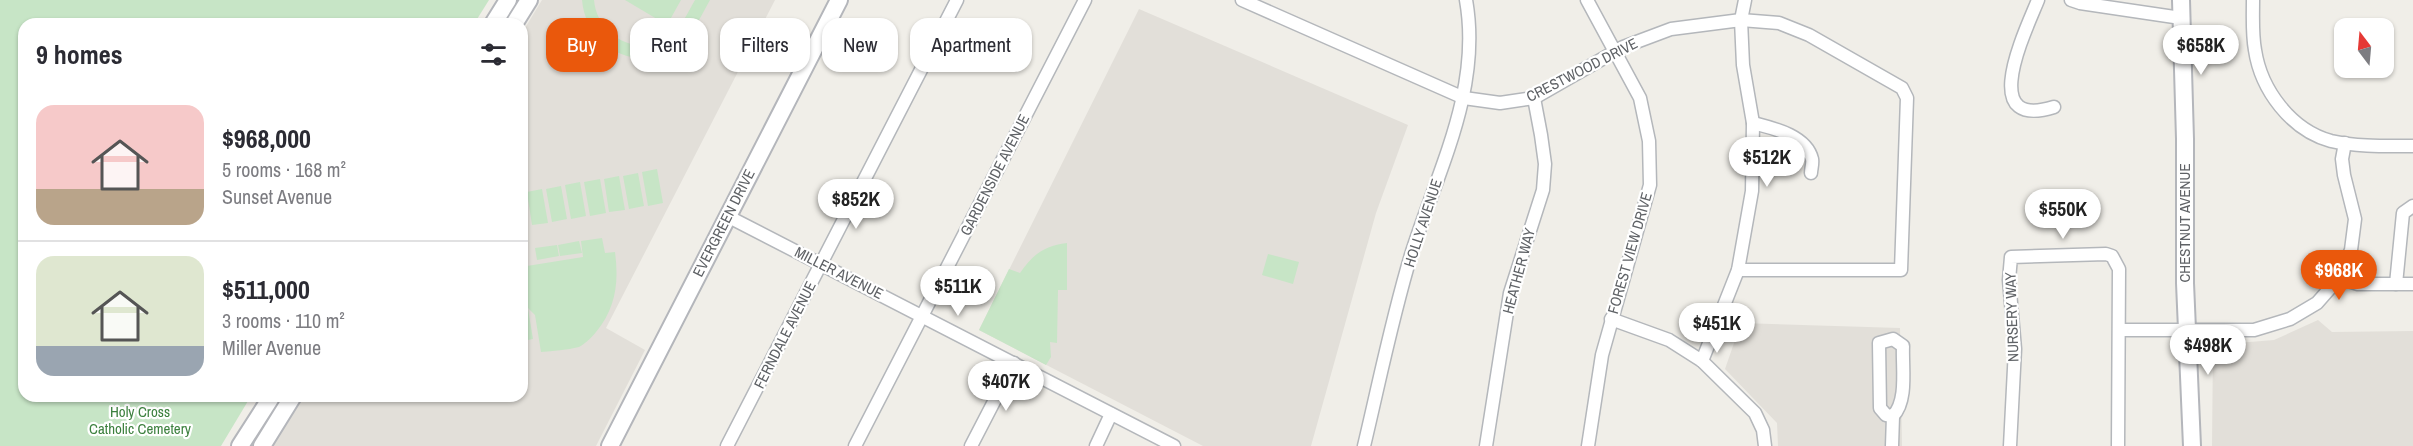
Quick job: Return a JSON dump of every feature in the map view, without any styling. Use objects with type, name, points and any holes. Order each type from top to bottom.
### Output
[{"type":"street","points":[[497,18],[508,0]]},
{"type":"street","points":[[518,18],[529,0]]},
{"type":"street","name":"EVERGREEN DRIVE","points":[[610,446],[838,0]]},
{"type":"street","name":"FERNDALE AVENUE","points":[[727,446],[957,0]]},
{"type":"street","name":"GARDENSIDE AVENUE","points":[[855,446],[1085,0]]},
{"type":"street","name":"CRESTWOOD DRIVE","points":[[1242,0],[1464,98],[1500,103],[1534,98],[1614,51],[1671,29],[1742,20],[1779,23],[1809,34],[1896,82],[1902,88],[1906,98],[1900,270],[1738,270]]},
{"type":"street","name":"HOLLY AVENUE","points":[[1364,446],[1407,269],[1464,98],[1470,44],[1466,0]]},
{"type":"street","name":"FOREST VIEW DRIVE","points":[[1587,0],[1640,98],[1649,141],[1650,185],[1602,355],[1588,446]]},
{"type":"street","points":[[1702,361],[1738,270],[1752,191],[1753,123],[1743,65],[1742,20],[1745,0]]},
{"type":"street","points":[[2038,0],[2014,61],[2011,92],[2016,104],[2025,110],[2038,111],[2054,107]]},
{"type":"street","points":[[2071,0],[2181,18]]},
{"type":"street","name":"CHESTNUT AVENUE","points":[[2181,0],[2185,139],[2185,283],[2192,446]]},
{"type":"street","points":[[2253,0],[2255,51],[2261,75],[2273,96],[2302,127],[2324,138],[2345,143],[2366,146],[2413,146]]},
{"type":"street","name":"HEATHER WAY","points":[[1485,446],[1510,293],[1543,190],[1545,164],[1534,98]]},
{"type":"street","points":[[1753,123],[1779,130],[1805,146],[1812,159],[1811,173]]},
{"type":"street","points":[[2120,330],[2254,330],[2290,319],[2317,303],[2339,278],[2350,250],[2355,219],[2344,175],[2342,159],[2345,143]]},
{"type":"street","points":[[2396,284],[2403,213],[2413,206]]},
{"type":"street","name":"MILLER AVENUE","points":[[727,216],[1174,446]]},
{"type":"street","name":"NURSERY WAY","points":[[2010,446],[2015,349],[2009,280],[2011,257],[2106,254],[2112,256],[2119,269],[2118,446]]},
{"type":"street","points":[[2339,278],[2358,284],[2413,284]]},
{"type":"street","points":[[1611,319],[1669,340],[1702,361],[1755,413],[1763,430],[1765,446]]},
{"type":"street","points":[[1892,446],[1893,416],[1900,408],[1901,402],[1903,346],[1893,339],[1879,343],[1878,356],[1880,408],[1886,415],[1893,416]]},
{"type":"street","points":[[971,446],[1014,363]]},
{"type":"street","points":[[240,446],[268,402]]},
{"type":"street","points":[[262,446],[289,402]]},
{"type":"street","points":[[1096,446],[1111,414]]},
{"type":"shaded area","points":[[542,0],[775,0],[766,18],[720,18],[720,72],[738,72],[606,328],[645,350],[596,446],[273,446],[299,402],[528,402],[528,23]]},
{"type":"shaded area","points":[[1139,9],[1408,125],[1376,213],[1311,446],[1203,446],[979,330]]},
{"type":"shaded area","points":[[2318,320],[2332,332],[2413,331],[2413,446],[2212,446],[2213,345],[2274,340]]},
{"type":"shaded area","points":[[1741,323],[1900,328],[1902,446],[1778,446],[1777,423],[1725,369]]},
{"type":"green space","name":"Holy Cross Catholic Cemetery","points":[[0,0],[489,0],[478,18],[18,18],[18,402],[247,402],[221,446],[0,446]]},
{"type":"green space","points":[[582,0],[594,0],[600,18],[586,17]]},
{"type":"green space","points":[[625,0],[681,0],[671,18],[655,18]]},
{"type":"green space","points":[[695,0],[710,0],[700,18],[685,18]]},
{"type":"green space","points":[[618,38],[630,44],[630,57],[618,53]]},
{"type":"green space","points":[[657,169],[663,203],[648,206],[642,172]]},
{"type":"green space","points":[[638,173],[644,206],[629,209],[623,176]]},
{"type":"green space","points":[[619,176],[625,210],[609,212],[604,179]]},
{"type":"green space","points":[[600,179],[606,213],[590,216],[584,182]]},
{"type":"green space","points":[[580,182],[586,216],[571,219],[565,185]]},
{"type":"green space","points":[[561,186],[567,219],[552,222],[546,189]]},
{"type":"green space","points":[[542,189],[548,223],[532,225],[528,192]]},
{"type":"green space","points":[[602,238],[605,253],[615,252],[616,284],[612,304],[603,323],[581,346],[541,352],[535,315],[528,308],[528,266],[583,257],[581,241]]},
{"type":"green space","points":[[579,241],[582,253],[560,256],[558,245]]},
{"type":"green space","points":[[1067,243],[1067,290],[1058,290],[1057,343],[1050,342],[1051,357],[1046,365],[979,330],[1009,269],[1020,273],[1040,252],[1052,246]]},
{"type":"green space","points":[[557,245],[559,256],[537,260],[535,248]]},
{"type":"green space","points":[[1268,254],[1299,262],[1293,284],[1262,275]]},
{"type":"green space","points":[[528,309],[533,339],[528,340]]}]
